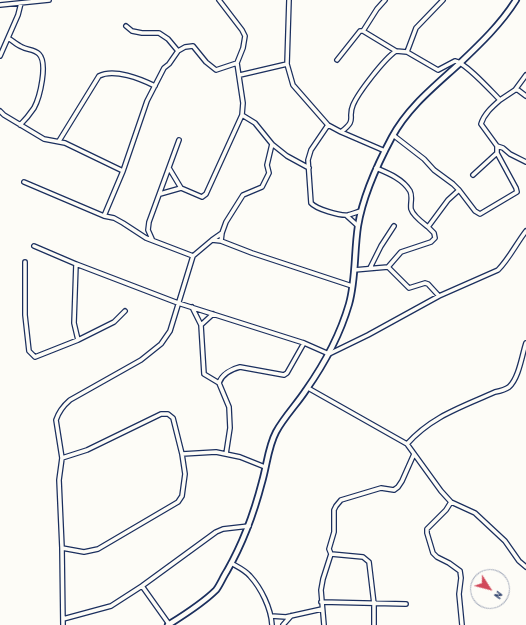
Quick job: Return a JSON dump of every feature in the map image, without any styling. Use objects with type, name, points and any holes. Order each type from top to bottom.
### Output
[{"type":"street","points":[[0,5],[49,0]]},
{"type":"street","points":[[169,168],[181,188],[202,197],[206,194],[242,115],[244,103],[237,63],[244,48],[244,33],[219,0]]},
{"type":"street","points":[[289,0],[286,64],[293,85],[328,125],[385,151]]},
{"type":"street","points":[[337,60],[357,34],[360,31],[363,31],[377,9],[385,0]]},
{"type":"street","points":[[407,52],[416,28],[443,0]]},
{"type":"street","points":[[142,586],[168,625],[186,614],[217,589],[249,526],[255,509],[270,448],[276,432],[308,388],[338,336],[350,302],[358,226],[363,201],[376,168],[393,135],[425,94],[492,32],[516,0]]},
{"type":"street","points":[[0,56],[18,16],[21,3]]},
{"type":"street","points":[[126,26],[132,30],[142,33],[159,33],[168,39],[178,51]]},
{"type":"street","points":[[363,31],[396,51],[407,52],[438,70],[455,61],[460,63],[500,100]]},
{"type":"street","points":[[8,38],[22,47],[36,52],[40,55],[43,61],[43,72],[34,107],[28,117],[20,125]]},
{"type":"street","points":[[104,216],[122,176],[147,101],[164,68],[169,64],[178,51],[185,47],[194,46],[206,62],[216,70],[237,63]]},
{"type":"street","points":[[341,132],[349,126],[351,122],[352,106],[361,92],[387,59],[396,51]]},
{"type":"street","points":[[240,75],[286,64]]},
{"type":"street","points":[[59,141],[99,76],[105,73],[126,75],[138,78],[155,86]]},
{"type":"street","points":[[526,75],[515,90],[500,100],[489,110],[481,124],[497,146],[526,162]]},
{"type":"street","points":[[515,90],[518,90],[526,96]]},
{"type":"street","points":[[0,111],[4,115],[44,139],[69,144],[123,171]]},
{"type":"street","points":[[242,115],[255,123],[272,144],[287,156],[309,168]]},
{"type":"street","points":[[328,125],[311,150],[308,160],[311,202],[313,205],[323,210],[347,216],[358,226]]},
{"type":"street","points":[[393,135],[453,184],[475,211],[480,214],[517,192],[497,153],[497,146]]},
{"type":"street","points":[[152,240],[148,226],[179,140]]},
{"type":"street","points":[[221,241],[226,222],[243,195],[262,187],[269,173],[267,165],[272,144]]},
{"type":"street","points":[[474,175],[497,153]]},
{"type":"street","points":[[354,270],[388,267],[401,252],[431,242],[435,238],[434,233],[414,214],[411,209],[412,196],[407,188],[397,179],[376,168]]},
{"type":"street","points":[[24,182],[104,216],[114,218],[123,222],[146,238],[193,256]]},
{"type":"street","points":[[160,194],[181,188]]},
{"type":"street","points":[[428,228],[448,200],[459,190]]},
{"type":"street","points":[[347,216],[361,211]]},
{"type":"street","points":[[370,268],[381,246],[394,226]]},
{"type":"street","points":[[34,246],[76,264],[178,303],[304,343],[329,354],[368,335],[439,296],[498,270],[503,265],[518,240],[526,231]]},
{"type":"street","points":[[63,625],[59,480],[62,458],[56,420],[58,414],[63,406],[70,400],[141,360],[160,344],[170,331],[193,256],[222,233]]},
{"type":"street","points":[[212,240],[221,241],[252,254],[352,286]]},
{"type":"street","points":[[25,262],[24,315],[29,351],[35,357],[78,340],[114,322],[125,311]]},
{"type":"street","points":[[76,264],[74,323],[78,340]]},
{"type":"street","points":[[388,267],[409,288],[426,283],[439,296]]},
{"type":"street","points":[[192,307],[201,325],[204,374],[219,383],[229,407],[230,428],[226,454]]},
{"type":"street","points":[[201,325],[213,314]]},
{"type":"street","points":[[219,383],[220,379],[225,374],[234,368],[240,367],[284,375],[287,373],[304,343]]},
{"type":"street","points":[[407,444],[423,428],[438,418],[495,392],[505,390],[510,386],[518,369],[526,343]]},
{"type":"street","points":[[308,388],[407,444],[441,491],[451,502],[475,513],[505,541],[519,561],[526,567]]},
{"type":"street","points":[[62,458],[87,450],[161,414],[168,414],[173,418],[182,454],[185,474],[184,489],[178,502],[98,549],[84,552],[62,548]]},
{"type":"street","points":[[182,454],[216,452],[240,457],[265,467]]},
{"type":"street","points":[[324,625],[321,590],[331,554],[329,549],[334,532],[334,510],[336,506],[341,500],[381,488],[394,490],[402,481],[414,454]]},
{"type":"street","points":[[451,502],[446,510],[427,529],[427,533],[433,553],[460,571],[461,578],[459,594],[462,625]]},
{"type":"street","points":[[62,619],[111,606],[142,586],[216,532],[223,529],[249,526]]},
{"type":"street","points":[[331,554],[363,557],[369,562],[374,604],[374,625]]},
{"type":"street","points":[[231,563],[250,576],[267,604],[272,625]]},
{"type":"street","points":[[322,602],[406,604]]},
{"type":"street","points":[[271,616],[291,615],[322,609]]},
{"type":"street","points":[[283,625],[291,615]]}]
